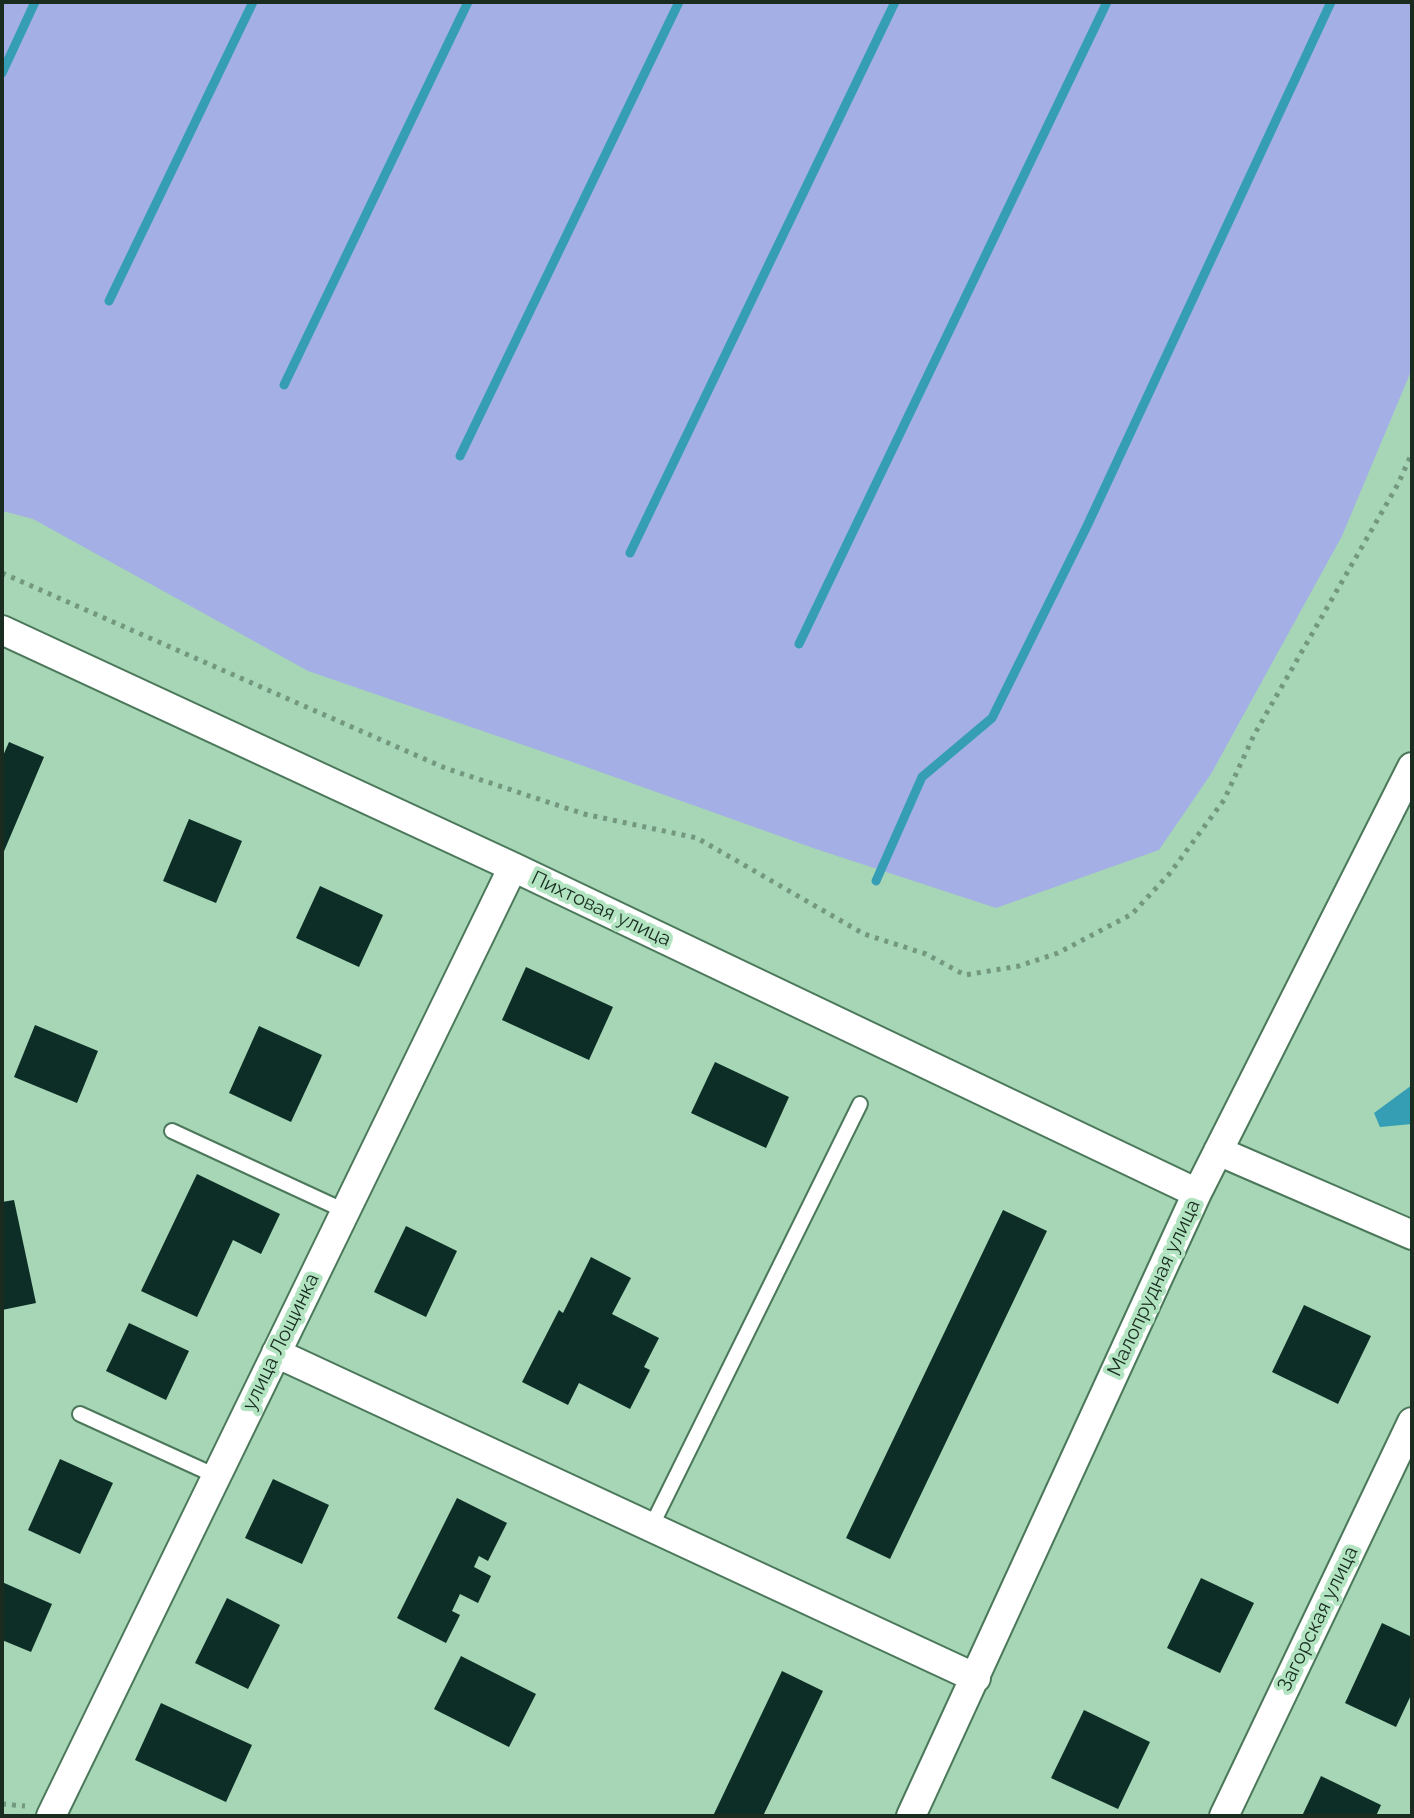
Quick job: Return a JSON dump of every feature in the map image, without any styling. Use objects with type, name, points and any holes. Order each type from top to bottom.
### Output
[{"type":"street","name":"Пихтовая улица","points":[[2,630],[513,867],[1197,1193]]},
{"type":"street","name":"Малопрудная улица","points":[[911,1816],[1197,1193],[1412,767]]},
{"type":"street","name":"улица Лощинка","points":[[51,1816],[513,867]]},
{"type":"street","points":[[1218,1151],[1412,1235]]},
{"type":"street","points":[[276,1353],[976,1678]]},
{"type":"street","name":"Загорская улица","points":[[1224,1816],[1412,1422]]},
{"type":"lane","points":[[651,1527],[860,1104]]},
{"type":"lane","points":[[172,1131],[345,1211]]},
{"type":"lane","points":[[80,1414],[216,1476]]},
{"type":"path","points":[[2,573],[445,768],[584,814],[697,838],[864,934],[926,954],[965,975],[1019,966],[1058,953],[1132,914],[1170,873],[1224,800],[1254,735],[1398,484],[1412,453]]},
{"type":"shaded area","points":[[2,2],[1412,2],[1412,369],[1342,536],[1211,774],[1159,850],[996,908],[813,848],[308,671],[33,519],[2,511]]},
{"type":"shaded area","points":[[1412,1085],[1412,1124],[1380,1127],[1374,1113]]},
{"type":"building","points":[[9,742],[44,757],[2,856],[2,758]]},
{"type":"building","points":[[189,819],[242,841],[216,903],[163,881]]},
{"type":"building","points":[[320,886],[383,915],[359,967],[296,938]]},
{"type":"building","points":[[526,967],[613,1007],[589,1060],[502,1020]]},
{"type":"building","points":[[35,1025],[98,1051],[77,1103],[14,1077]]},
{"type":"building","points":[[259,1026],[322,1055],[291,1122],[229,1093]]},
{"type":"building","points":[[715,1062],[789,1097],[766,1148],[691,1113]]},
{"type":"building","points":[[197,1174],[280,1214],[261,1254],[233,1240],[197,1317],[141,1291]]},
{"type":"building","points":[[14,1200],[36,1303],[2,1310],[2,1202]]},
{"type":"building","points":[[1003,1210],[1047,1231],[890,1559],[846,1538]]},
{"type":"building","points":[[406,1226],[457,1251],[426,1317],[374,1292]]},
{"type":"building","points":[[591,1257],[631,1278],[612,1314],[659,1338],[644,1367],[650,1370],[630,1409],[579,1383],[568,1405],[522,1382],[559,1310],[563,1313]]},
{"type":"building","points":[[1304,1305],[1371,1336],[1338,1404],[1272,1372]]},
{"type":"building","points":[[129,1323],[189,1351],[166,1400],[106,1371]]},
{"type":"building","points":[[60,1459],[113,1483],[80,1554],[28,1530]]},
{"type":"building","points":[[273,1479],[329,1505],[302,1564],[245,1538]]},
{"type":"building","points":[[457,1498],[507,1523],[488,1561],[479,1556],[474,1567],[491,1576],[478,1603],[460,1594],[452,1611],[460,1615],[446,1643],[397,1618]]},
{"type":"building","points":[[1201,1578],[1254,1603],[1220,1673],[1167,1648]]},
{"type":"building","points":[[2,1582],[52,1604],[31,1652],[2,1640]]},
{"type":"building","points":[[227,1598],[280,1625],[248,1689],[195,1663]]},
{"type":"building","points":[[1382,1623],[1412,1637],[1412,1693],[1396,1727],[1345,1703]]},
{"type":"building","points":[[461,1656],[536,1694],[509,1747],[434,1709]]},
{"type":"building","points":[[782,1671],[823,1691],[763,1816],[713,1816]]},
{"type":"building","points":[[161,1703],[252,1745],[226,1802],[135,1760]]},
{"type":"building","points":[[1084,1710],[1150,1742],[1118,1809],[1051,1778]]},
{"type":"building","points":[[1321,1776],[1381,1805],[1376,1816],[1302,1816]]},
{"type":"waterway","points":[[2,73],[35,2]]},
{"type":"waterway","points":[[109,301],[253,2]]},
{"type":"waterway","points":[[284,385],[468,2]]},
{"type":"waterway","points":[[460,456],[679,2]]},
{"type":"waterway","points":[[630,553],[895,2]]},
{"type":"waterway","points":[[799,644],[1107,2]]},
{"type":"waterway","points":[[876,881],[922,777],[992,718],[1087,526],[1331,2]]}]
